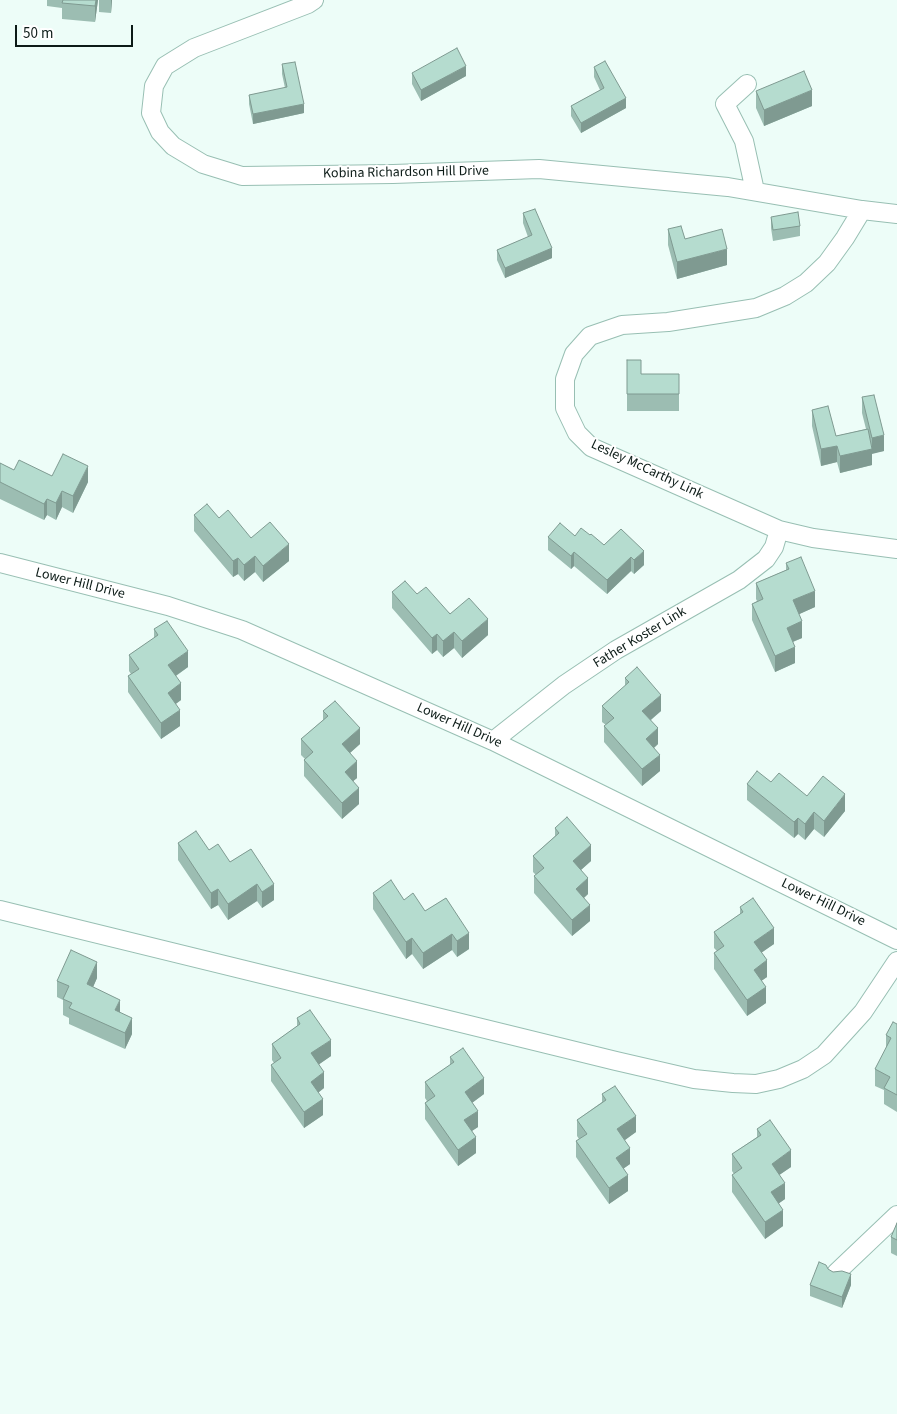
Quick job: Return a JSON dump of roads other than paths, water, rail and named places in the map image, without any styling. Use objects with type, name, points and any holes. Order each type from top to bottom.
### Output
[{"type":"street","name":"Kobina Richardson Hill Drive","points":[[314,0],[194,48],[165,66],[154,86],[151,113],[160,132],[173,146],[203,164],[242,176],[393,174],[539,169],[728,187],[862,210],[897,214]]},
{"type":"street","points":[[747,84],[725,104],[744,141],[755,191]]},
{"type":"street","name":"Lesley McCarthy Link","points":[[862,210],[827,263],[806,283],[785,296],[756,308],[668,322],[622,325],[590,336],[574,354],[565,379],[565,408],[577,433],[591,447],[779,530],[813,538],[897,549]]},
{"type":"street","name":"Father Koster Link","points":[[492,740],[564,685],[616,650],[739,580],[766,559],[774,547],[779,530]]},
{"type":"street","name":"Lower Hill Drive","points":[[0,563],[168,606],[242,630],[492,740],[897,940]]},
{"type":"street","points":[[0,910],[606,1059],[694,1079],[733,1083],[756,1084],[779,1079],[803,1070],[824,1055],[863,1012],[897,961]]},
{"type":"street","points":[[836,1273],[897,1215]]}]
